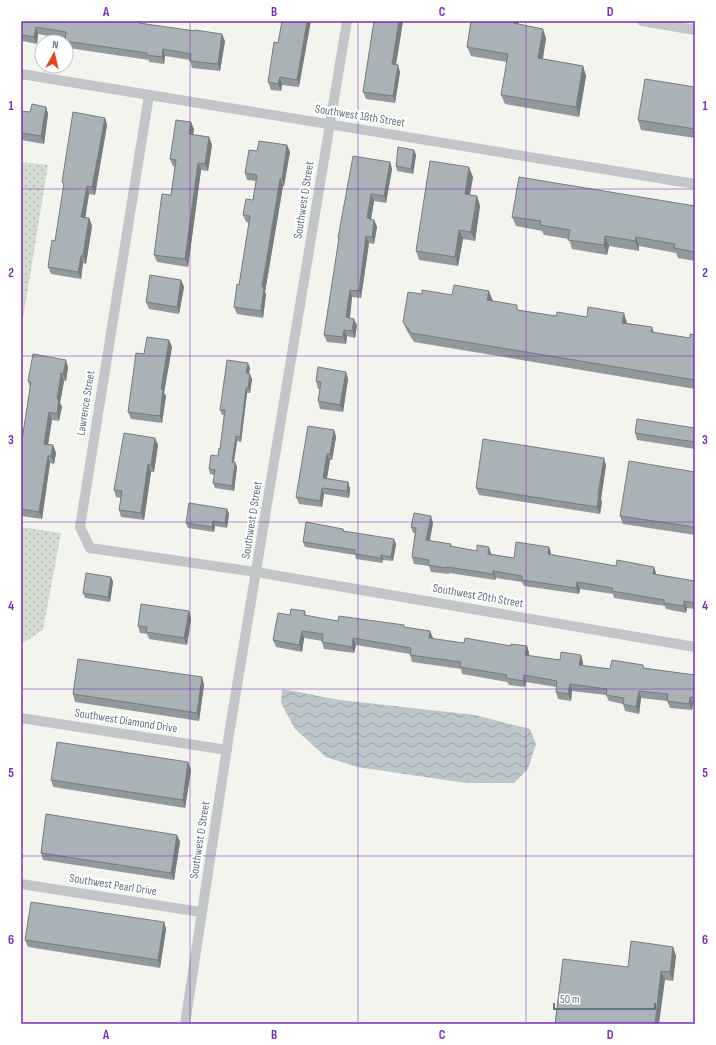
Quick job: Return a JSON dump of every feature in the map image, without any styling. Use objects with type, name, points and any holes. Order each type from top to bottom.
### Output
[{"type":"street","name":"Southwest D Street","points":[[185,1024],[227,750],[347,21]]},
{"type":"street","points":[[642,21],[695,30]]},
{"type":"street","name":"Southwest 18th Street","points":[[21,74],[695,184]]},
{"type":"street","name":"Lawrence Street","points":[[149,95],[80,526],[90,548],[256,572]]},
{"type":"street","name":"Southwest 20th Street","points":[[256,572],[695,647]]},
{"type":"street","name":"Southwest Diamond Drive","points":[[21,718],[227,750]]},
{"type":"street","name":"Southwest Pearl Drive","points":[[21,884],[201,912]]},
{"type":"shaded area","points":[[21,162],[48,165],[21,331]]},
{"type":"shaded area","points":[[21,527],[61,533],[43,630],[21,644]]},
{"type":"water","points":[[282,689],[340,700],[475,715],[530,729],[536,744],[528,769],[514,783],[466,783],[357,767],[326,757],[295,729],[281,703]]},
{"type":"building","points":[[22,21],[139,21],[139,23],[222,34],[218,64],[190,61],[191,54],[163,49],[162,57],[147,55],[147,53],[74,42],[74,34],[66,34],[66,32],[36,27],[34,37],[21,35]]},
{"type":"building","points":[[282,21],[307,21],[297,80],[280,77],[278,84],[268,82],[274,42],[278,43]]},
{"type":"building","points":[[374,21],[399,21],[392,64],[398,65],[393,96],[363,92]]},
{"type":"building","points":[[471,21],[514,21],[513,23],[543,29],[538,58],[583,66],[576,107],[501,95],[508,54],[467,47]]},
{"type":"building","points":[[645,79],[695,87],[695,129],[638,120]]},
{"type":"building","points":[[32,104],[46,107],[41,136],[21,133],[21,111],[30,112]]},
{"type":"building","points":[[73,112],[105,118],[92,187],[87,186],[81,217],[89,218],[83,256],[81,256],[78,272],[48,267],[52,240],[55,241],[64,183],[62,182]]},
{"type":"building","points":[[176,120],[191,122],[189,134],[209,137],[205,164],[198,163],[185,259],[154,255],[162,194],[171,195],[176,160],[170,159]]},
{"type":"building","points":[[259,141],[287,145],[262,287],[264,287],[261,311],[234,307],[250,216],[243,215],[246,199],[253,200],[257,175],[245,173],[249,150],[257,151]]},
{"type":"building","points":[[398,147],[414,150],[411,169],[396,166]]},
{"type":"building","points":[[353,156],[390,162],[384,196],[371,194],[367,218],[374,220],[372,237],[366,236],[359,291],[350,290],[346,317],[354,319],[352,331],[344,330],[343,337],[324,335],[338,238]]},
{"type":"building","points":[[430,161],[469,167],[465,194],[477,196],[471,232],[459,230],[455,257],[416,251]]},
{"type":"building","points":[[519,177],[695,206],[695,252],[674,248],[675,244],[636,237],[635,241],[605,236],[604,245],[568,240],[570,230],[540,225],[541,221],[512,217]]},
{"type":"building","points":[[150,275],[181,280],[177,307],[146,302]]},
{"type":"building","points":[[454,285],[489,291],[487,300],[517,305],[517,310],[556,316],[557,312],[587,317],[588,307],[624,313],[622,323],[652,327],[651,332],[690,338],[690,334],[695,335],[695,380],[411,333],[403,322],[408,292],[422,294],[422,290],[452,295]]},
{"type":"building","points":[[147,337],[169,340],[161,389],[163,389],[160,416],[128,412],[136,353],[144,354]]},
{"type":"building","points":[[33,354],[66,360],[63,374],[61,373],[57,399],[59,399],[57,414],[49,412],[44,444],[53,445],[51,456],[48,456],[39,512],[21,509],[21,440],[31,382],[28,381]]},
{"type":"building","points":[[227,360],[248,363],[246,373],[250,374],[248,388],[246,388],[240,437],[236,436],[232,462],[235,462],[232,486],[213,483],[215,470],[209,469],[211,455],[218,456],[219,448],[220,449],[225,410],[220,410]]},
{"type":"building","points":[[318,367],[346,372],[340,405],[318,401],[321,382],[316,381]]},
{"type":"building","points":[[637,419],[695,428],[695,442],[635,433]]},
{"type":"building","points":[[308,426],[334,430],[330,454],[327,454],[323,478],[348,482],[347,491],[322,488],[320,501],[296,497]]},
{"type":"building","points":[[124,433],[155,438],[151,465],[148,464],[141,513],[119,510],[122,491],[114,490]]},
{"type":"building","points":[[483,439],[604,458],[597,507],[476,488]]},
{"type":"building","points":[[629,461],[695,472],[695,527],[620,516]]},
{"type":"building","points":[[189,503],[227,509],[225,523],[213,521],[212,527],[186,523]]},
{"type":"building","points":[[414,513],[431,516],[426,540],[451,544],[450,546],[477,551],[477,545],[489,547],[488,554],[514,558],[516,542],[549,547],[548,554],[616,566],[617,560],[654,567],[653,574],[695,581],[695,603],[684,601],[684,606],[664,603],[664,600],[612,591],[613,588],[577,582],[576,588],[522,580],[522,576],[493,571],[493,574],[428,565],[429,560],[412,557],[416,528],[411,527]]},
{"type":"building","points":[[306,522],[343,529],[343,531],[394,539],[391,557],[381,555],[381,558],[355,554],[355,550],[303,542]]},
{"type":"building","points":[[86,573],[111,577],[108,597],[83,593]]},
{"type":"building","points":[[141,604],[189,611],[184,638],[146,632],[147,627],[138,626]]},
{"type":"building","points":[[291,609],[305,611],[304,615],[338,621],[339,616],[404,625],[404,627],[430,631],[429,638],[464,643],[465,638],[511,646],[511,644],[527,646],[525,655],[560,660],[561,652],[581,655],[579,665],[610,669],[612,660],[643,665],[643,668],[695,675],[695,698],[690,697],[689,704],[667,701],[668,694],[639,691],[636,707],[623,704],[624,698],[606,695],[607,689],[570,684],[568,694],[556,692],[557,681],[524,675],[523,681],[506,678],[507,675],[460,667],[461,662],[410,655],[411,648],[353,638],[352,647],[322,642],[323,634],[302,631],[299,645],[273,640],[278,613],[290,615]]},
{"type":"building","points":[[78,659],[202,677],[197,713],[73,694]]},
{"type":"building","points":[[57,742],[188,762],[183,800],[51,780]]},
{"type":"building","points":[[46,814],[177,835],[171,873],[41,853]]},
{"type":"building","points":[[31,902],[164,922],[158,960],[25,940]]},
{"type":"building","points":[[631,941],[673,947],[670,972],[661,971],[655,1024],[555,1024],[563,959],[628,967]]}]
